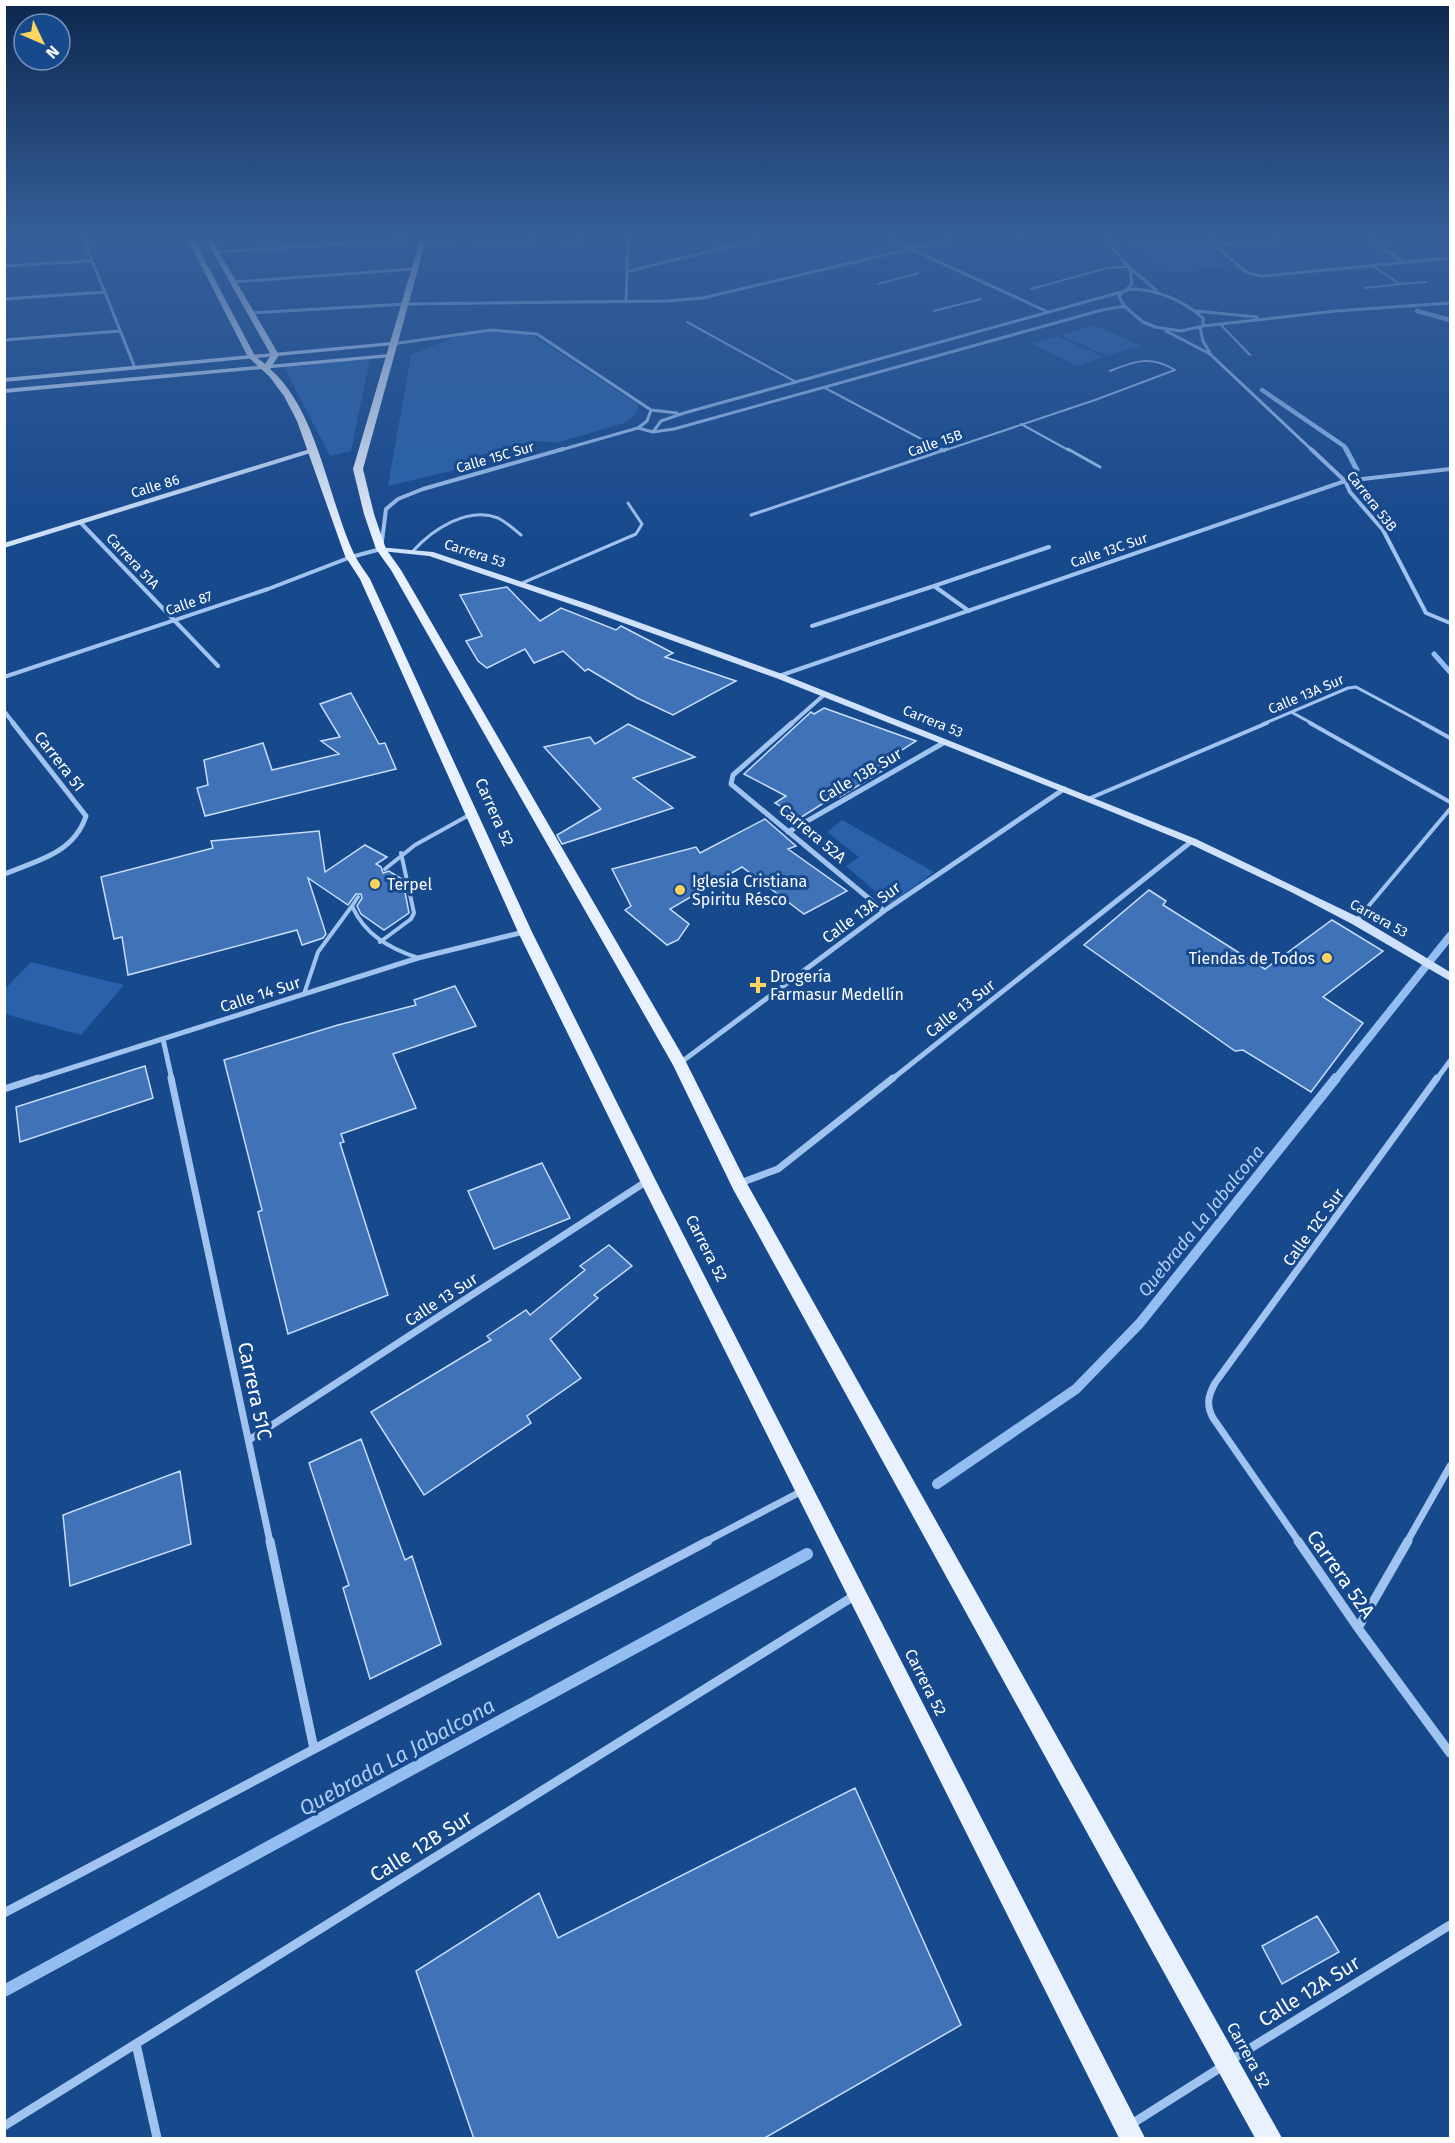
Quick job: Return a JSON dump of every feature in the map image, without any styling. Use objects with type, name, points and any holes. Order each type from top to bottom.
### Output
[{"type":"main road","name":"Carrera 52","points":[[243,340],[252,357],[267,367],[291,404],[313,451],[351,557],[365,579],[525,932],[648,1181],[1129,2133]]},
{"type":"main road","points":[[266,340],[275,355],[267,367]]},
{"type":"main road","name":"Carrera 52","points":[[393,340],[358,469],[369,514],[381,549],[396,570],[680,1064],[740,1184],[1269,2139]]},
{"type":"street","points":[[124,340],[135,368]]},
{"type":"street","points":[[4,380],[420,340]]},
{"type":"street","points":[[546,340],[651,410],[661,413],[684,413]]},
{"type":"street","points":[[653,432],[655,425],[684,413],[947,340]]},
{"type":"street","points":[[638,428],[653,432],[674,429],[996,340]]},
{"type":"street","name":"Carrera 53B","points":[[1183,340],[1211,355],[1345,481],[1350,492],[1383,530],[1426,613],[1448,623]]},
{"type":"street","name":"Carrera 53B","points":[[1203,340],[1211,355]]},
{"type":"street","points":[[4,391],[389,356]]},
{"type":"street","points":[[638,428],[647,421],[651,410]]},
{"type":"street","name":"Calle 15C Sur","points":[[381,549],[386,509],[410,493],[638,428]]},
{"type":"street","name":"Calle 86","points":[[4,546],[313,451]]},
{"type":"street","name":"Calle 13C Sur","points":[[779,676],[1345,481],[1450,469]]},
{"type":"street","name":"Carrera 51A","points":[[81,523],[218,666]]},
{"type":"street","points":[[812,626],[1049,547]]},
{"type":"street","name":"Carrera 53","points":[[381,549],[430,554],[520,584],[779,676],[1064,789],[1192,841],[1356,921],[1449,976]]},
{"type":"street","name":"Calle 87","points":[[4,677],[268,589],[351,557],[381,549]]},
{"type":"street","points":[[934,586],[969,611]]},
{"type":"street","name":"Carrera 52A","points":[[825,694],[733,775],[731,784],[884,911]]},
{"type":"street","name":"Carrera 51","points":[[4,711],[86,816],[84,829],[57,853],[4,874]]},
{"type":"street","name":"Calle 13B Sur","points":[[788,832],[945,742]]},
{"type":"street","name":"Calle 13A Sur","points":[[680,1064],[884,911],[1064,789]]},
{"type":"street","name":"Calle 13 Sur","points":[[740,1184],[778,1170],[1192,841]]},
{"type":"street","name":"Calle 14 Sur","points":[[4,1089],[418,958],[525,932]]},
{"type":"street","name":"Carrera 51C","points":[[163,1039],[314,1749]]},
{"type":"street","name":"Calle 12C Sur","points":[[1209,1412],[1206,1400],[1215,1383],[1450,1061]]},
{"type":"street","name":"Calle 13 Sur","points":[[249,1440],[648,1181]]},
{"type":"street","name":"Carrera 52A","points":[[1209,1412],[1358,1628],[1450,1753]]},
{"type":"street","points":[[1358,1628],[1450,1466]]},
{"type":"street","points":[[4,1913],[804,1491]]},
{"type":"street","name":"Calle 12B Sur","points":[[4,2126],[857,1595]]},
{"type":"street","name":"Calle 12A Sur","points":[[1129,2133],[1227,2063],[1450,1925]]},
{"type":"street","points":[[136,2044],[157,2139]]},
{"type":"lane","points":[[720,340],[796,382]]},
{"type":"lane","points":[[1235,340],[1250,355]]},
{"type":"lane","name":"Calle 15B","points":[[751,515],[944,451],[1175,370],[1144,358],[1110,370]]},
{"type":"lane","points":[[825,388],[944,451]]},
{"type":"lane","points":[[1021,424],[1100,467]]},
{"type":"lane","points":[[520,584],[636,534],[641,530],[642,524],[628,503]]},
{"type":"lane","points":[[413,551],[429,534],[457,521],[474,517],[493,517],[521,535]]},
{"type":"lane","name":"Calle 13A Sur","points":[[1088,799],[1348,688],[1356,687],[1368,692],[1450,738]]},
{"type":"lane","points":[[1293,713],[1450,802]]},
{"type":"lane","points":[[1356,921],[1450,809]]},
{"type":"lane","points":[[385,869],[422,839],[471,814]]},
{"type":"lane","points":[[380,942],[411,919],[414,913],[402,853]]},
{"type":"lane","points":[[304,994],[318,952],[358,897]]},
{"type":"lane","points":[[352,906],[358,921],[380,942],[418,958]]},
{"type":"shaded area","points":[[447,340],[540,340],[638,404],[637,412],[627,422],[556,443],[536,441],[477,456],[463,468],[388,486],[411,355]]},
{"type":"shaded area","points":[[1042,340],[1066,340],[1103,357],[1077,366],[1031,343]]},
{"type":"shaded area","points":[[1072,340],[1128,340],[1141,346],[1107,356]]},
{"type":"shaded area","points":[[370,359],[351,451],[330,456],[284,367]]},
{"type":"shaded area","points":[[842,820],[934,872],[890,904],[846,866],[859,857],[827,832]]},
{"type":"shaded area","points":[[31,962],[124,985],[81,1035],[5,1014],[5,989]]},
{"type":"building","points":[[507,587],[540,621],[561,608],[616,630],[621,626],[673,653],[665,657],[736,681],[673,715],[637,698],[588,669],[585,671],[563,651],[534,663],[525,649],[487,668],[478,661],[466,641],[482,636],[460,595]]},
{"type":"building","points":[[351,693],[379,744],[385,743],[396,769],[205,816],[197,788],[208,785],[204,760],[263,743],[272,770],[339,754],[321,741],[340,737],[320,704]]},
{"type":"building","points":[[824,708],[916,741],[879,765],[885,769],[840,797],[836,795],[800,818],[775,803],[786,796],[744,774],[811,712],[814,714]]},
{"type":"building","points":[[628,724],[695,757],[633,778],[673,808],[562,844],[557,835],[601,809],[544,747],[590,737],[595,744]]},
{"type":"building","points":[[765,819],[796,846],[788,849],[847,891],[804,914],[742,867],[670,909],[689,924],[678,940],[667,945],[625,910],[631,906],[612,869],[696,847],[700,853]]},
{"type":"building","points":[[319,831],[325,872],[365,845],[387,857],[376,864],[381,867],[383,873],[389,871],[402,879],[403,884],[398,887],[405,892],[409,913],[384,930],[361,914],[357,906],[362,898],[361,894],[356,894],[348,905],[308,878],[326,934],[323,938],[302,945],[297,930],[128,975],[122,937],[114,939],[101,877],[213,848],[211,841]]},
{"type":"building","points":[[1149,890],[1166,901],[1163,905],[1265,969],[1332,920],[1383,951],[1323,997],[1363,1023],[1311,1092],[1243,1050],[1235,1051],[1084,945]]},
{"type":"building","points":[[455,986],[476,1026],[393,1054],[416,1108],[341,1134],[344,1142],[340,1143],[388,1295],[288,1334],[258,1212],[262,1210],[224,1060],[338,1025],[416,1005],[414,1000]]},
{"type":"building","points":[[145,1066],[153,1098],[20,1142],[16,1107]]},
{"type":"building","points":[[542,1163],[570,1218],[494,1249],[468,1191]]},
{"type":"building","points":[[609,1245],[632,1266],[594,1295],[598,1298],[550,1339],[581,1378],[527,1416],[531,1423],[424,1495],[371,1412],[491,1340],[487,1336],[526,1310],[530,1315],[585,1270],[580,1266]]},
{"type":"building","points":[[361,1439],[405,1560],[412,1556],[441,1644],[370,1679],[343,1588],[349,1585],[309,1463]]},
{"type":"building","points":[[180,1471],[191,1544],[70,1586],[63,1515]]},
{"type":"building","points":[[855,1788],[961,2025],[763,2139],[474,2139],[416,1971],[539,1893],[558,1938]]},
{"type":"building","points":[[1317,1916],[1339,1952],[1282,1984],[1262,1946]]},
{"type":"waterway","name":"Quebrada La Jabalcona","points":[[1262,390],[1344,446],[1347,451]]},
{"type":"waterway","name":"Quebrada La Jabalcona","points":[[1346,449],[1357,470]]},
{"type":"waterway","name":"Quebrada La Jabalcona","points":[[1434,654],[1450,672]]},
{"type":"waterway","name":"Quebrada La Jabalcona","points":[[1335,1080],[1450,936]]},
{"type":"waterway","name":"Quebrada La Jabalcona","points":[[937,1484],[1076,1389],[1140,1323],[1336,1078]]},
{"type":"waterway","name":"Quebrada La Jabalcona","points":[[4,1991],[807,1554]]},
{"type":"place","name":"Terpel","points":[[375,884]]},
{"type":"place","name":"Iglesia Cristiana Spiritu Résco","points":[[680,890]]},
{"type":"place","name":"Tiendas de Todos","points":[[1327,958]]},
{"type":"place","name":"Drogería Farmasur Medellín","points":[[758,985]]}]
